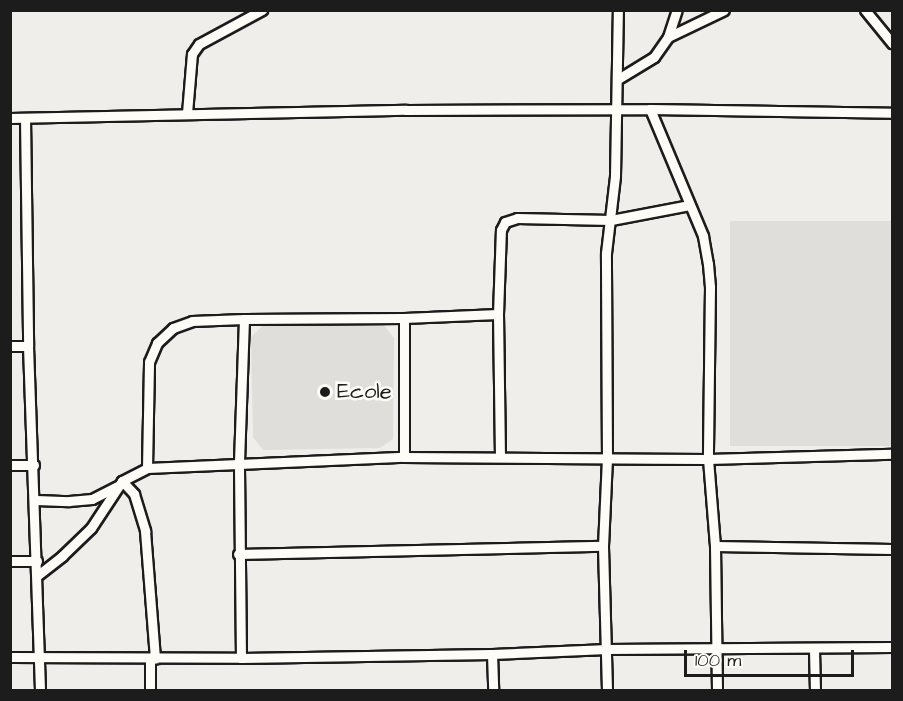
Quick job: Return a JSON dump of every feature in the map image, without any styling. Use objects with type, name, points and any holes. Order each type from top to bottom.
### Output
[{"type":"street","points":[[187,113],[192,54],[198,44],[209,36],[262,10]]},
{"type":"street","points":[[607,690],[603,546],[607,458],[606,253],[611,220],[618,110],[618,10]]},
{"type":"street","points":[[618,79],[654,57],[668,37],[677,10]]},
{"type":"street","points":[[668,37],[724,10]]},
{"type":"street","points":[[865,10],[892,43]]},
{"type":"street","points":[[650,109],[703,236],[710,287],[708,459],[715,546],[717,690]]},
{"type":"street","points":[[10,118],[187,113],[650,109],[892,113]]},
{"type":"street","points":[[25,118],[28,346],[36,500],[40,690]]},
{"type":"street","points":[[500,456],[498,314],[501,230],[505,222],[517,218],[611,220],[690,205]]},
{"type":"street","points":[[147,468],[149,362],[157,343],[173,328],[192,321],[404,318],[498,314]]},
{"type":"street","points":[[404,318],[404,457]]},
{"type":"street","points":[[241,658],[238,554],[244,319]]},
{"type":"street","points":[[10,346],[28,346]]},
{"type":"street","points":[[36,500],[92,499],[147,468],[239,462],[404,457],[708,459],[892,454]]},
{"type":"street","points":[[10,465],[34,465]]},
{"type":"street","points":[[38,575],[74,546],[91,528],[119,483]]},
{"type":"street","points":[[119,483],[134,494],[145,531],[152,659],[150,690]]},
{"type":"street","points":[[238,554],[603,546]]},
{"type":"street","points":[[715,546],[892,549]]},
{"type":"street","points":[[10,561],[37,561]]},
{"type":"street","points":[[10,657],[241,658],[492,654],[607,649],[814,650],[892,647]]},
{"type":"street","points":[[814,650],[815,690]]},
{"type":"street","points":[[492,654],[493,690]]},
{"type":"shaded area","points":[[730,221],[892,221],[892,446],[730,446]]},
{"type":"shaded area","points":[[384,325],[394,338],[393,439],[380,448],[263,450],[253,437],[251,337],[262,326]]},
{"type":"place","name":"Ecole","points":[[325,392]]}]
